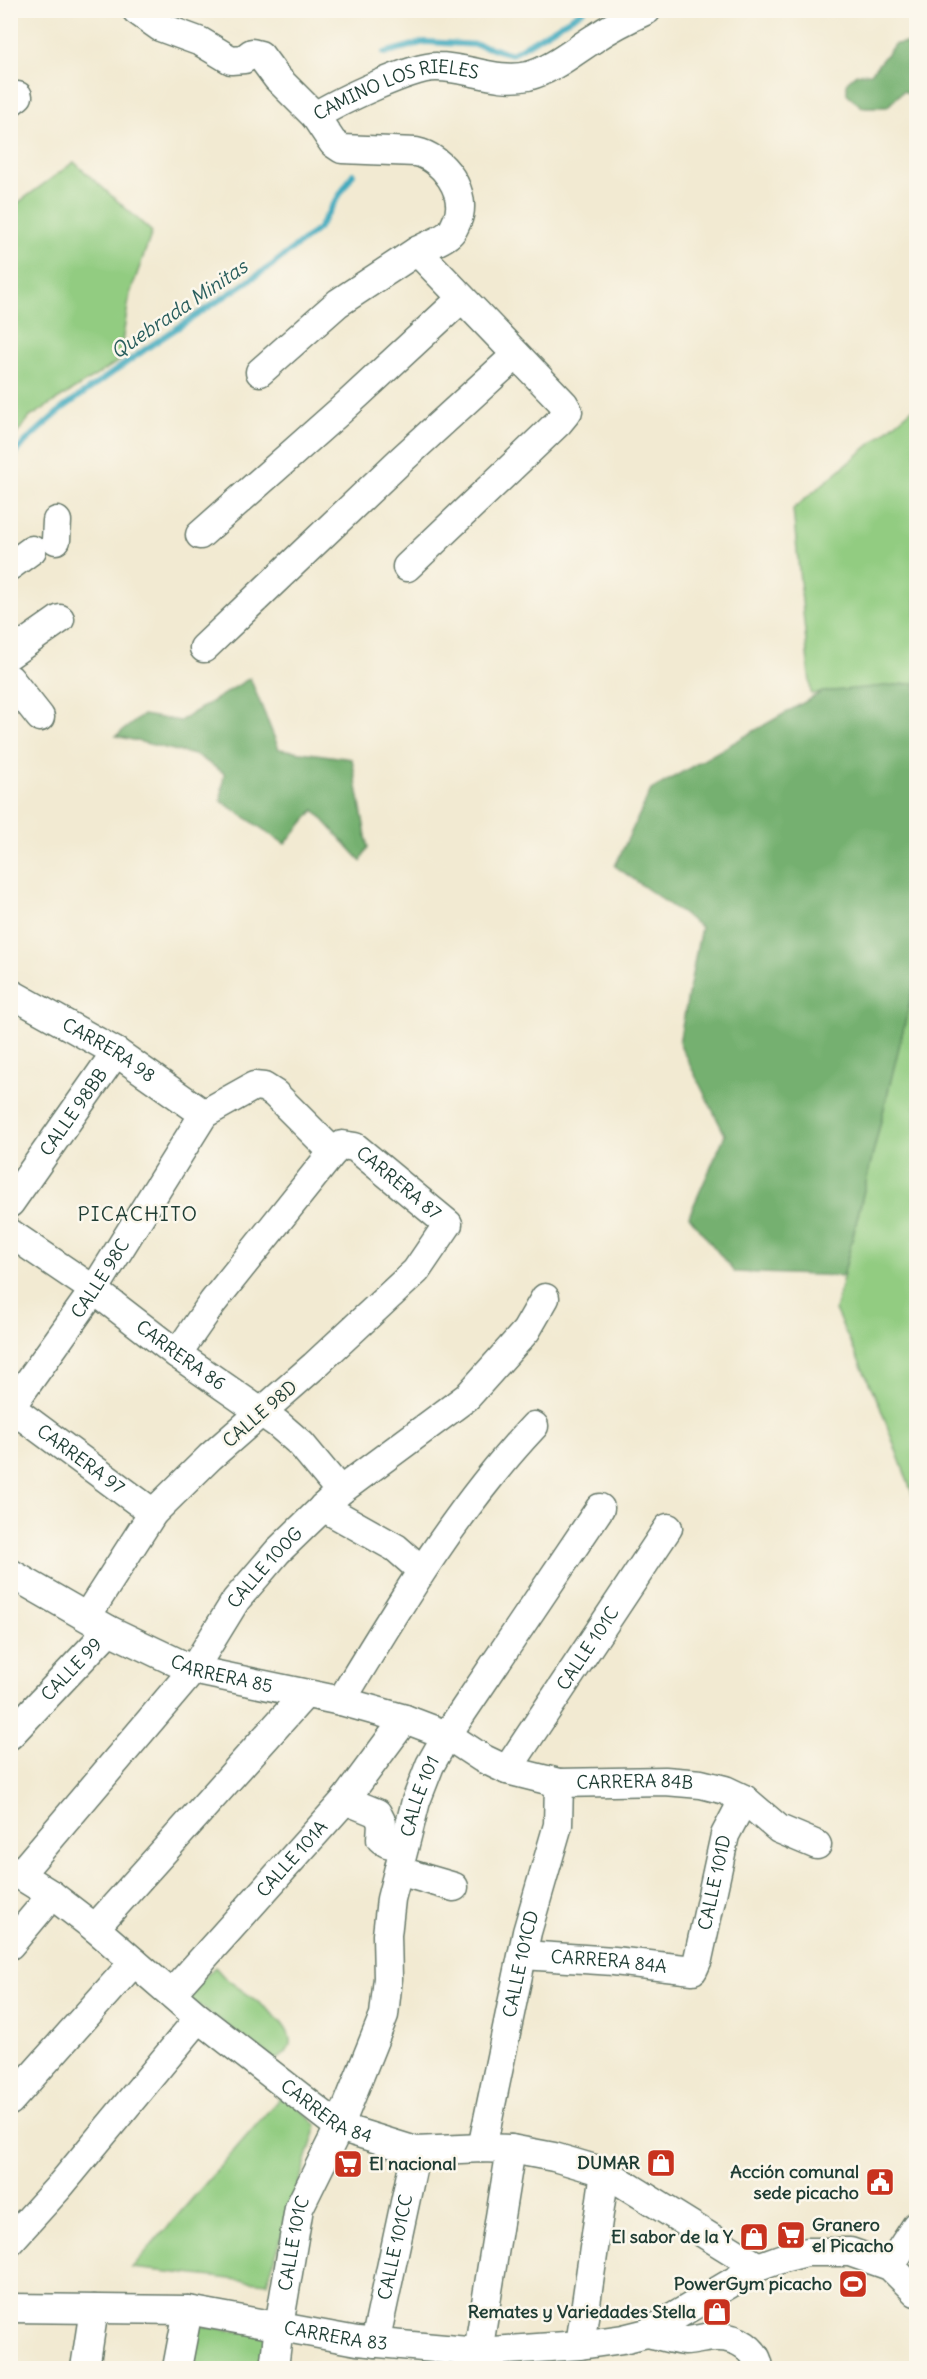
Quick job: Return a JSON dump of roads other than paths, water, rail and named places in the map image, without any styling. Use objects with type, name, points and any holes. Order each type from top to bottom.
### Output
[{"type":"street","name":"CAMINO LOS RIELES","points":[[136,10],[160,27],[201,42],[231,60],[244,59],[252,53],[260,55],[277,78],[315,116],[380,85],[435,66],[500,78],[531,75],[647,10]]},
{"type":"street","points":[[260,372],[338,303],[417,251],[452,233],[460,213],[457,188],[444,168],[427,154],[342,149],[333,143],[315,116]]},
{"type":"street","points":[[407,567],[568,411],[564,404],[417,251]]},
{"type":"street","points":[[200,535],[340,411],[461,299]]},
{"type":"street","points":[[204,648],[415,447],[516,355]]},
{"type":"street","points":[[10,654],[60,620]]},
{"type":"street","points":[[10,679],[40,717]]},
{"type":"street","name":"CARRERA 98","points":[[10,993],[117,1052],[204,1114]]},
{"type":"street","name":"CALLE 98BB","points":[[10,1203],[117,1052]]},
{"type":"street","name":"CARRERA 87","points":[[204,1114],[236,1098],[245,1089],[254,1086],[264,1087],[275,1094],[333,1152],[342,1145],[355,1147],[448,1224]]},
{"type":"street","name":"CALLE 98C","points":[[11,1407],[94,1290],[204,1114]]},
{"type":"street","points":[[177,1354],[213,1302],[333,1152]]},
{"type":"street","name":"CALLE 98D","points":[[98,1623],[153,1513],[210,1457],[416,1271],[448,1224]]},
{"type":"street","name":"CARRERA 86","points":[[10,1233],[94,1290],[177,1354],[262,1412],[301,1444],[332,1499]]},
{"type":"street","name":"CALLE 100G","points":[[15,1871],[193,1670],[236,1600],[278,1551],[332,1499],[467,1397],[526,1330],[545,1299]]},
{"type":"street","name":"CARRERA 97","points":[[11,1407],[153,1513]]},
{"type":"street","points":[[341,1701],[421,1570],[501,1462],[534,1426]]},
{"type":"street","points":[[332,1499],[421,1570]]},
{"type":"street","name":"CALLE 101","points":[[339,2127],[384,2015],[388,1978],[387,1935],[391,1899],[416,1801],[430,1764],[447,1735],[600,1508]]},
{"type":"street","name":"CALLE 101C","points":[[507,1770],[668,1528]]},
{"type":"street","name":"CARRERA 85","points":[[14,1581],[193,1670],[341,1701],[405,1719],[447,1735]]},
{"type":"street","name":"CALLE 99","points":[[10,1736],[98,1623]]},
{"type":"street","points":[[95,1928],[305,1694]]},
{"type":"street","name":"CALLE 101A","points":[[172,1993],[345,1800],[405,1719]]},
{"type":"street","name":"CARRERA 84B","points":[[447,1735],[482,1758],[507,1770],[559,1783],[665,1781],[701,1784],[725,1790],[744,1800],[779,1829],[817,1845]]},
{"type":"street","name":"CALLE 101CD","points":[[482,2148],[527,1932],[558,1825],[559,1783]]},
{"type":"street","points":[[345,1800],[376,1813],[382,1823],[381,1839],[402,1859],[454,1887]]},
{"type":"street","name":"CALLE 101D","points":[[693,1970],[698,1959],[725,1834],[744,1800]]},
{"type":"street","name":"CARRERA 84","points":[[15,1871],[52,1895],[95,1928],[199,2018],[339,2127],[416,2151],[482,2148],[511,2150],[554,2157],[605,2172],[758,2267]]},
{"type":"street","points":[[10,1945],[52,1895]]},
{"type":"street","name":"CARRERA 84A","points":[[523,1955],[614,1961],[693,1970]]},
{"type":"street","points":[[10,2101],[134,1962]]},
{"type":"street","points":[[10,2241],[199,2018]]},
{"type":"street","name":"CALLE 101C","points":[[274,2368],[299,2208],[339,2127]]},
{"type":"street","points":[[478,2352],[511,2150]]},
{"type":"street","name":"CALLE 101CC","points":[[375,2343],[416,2151]]},
{"type":"street","points":[[579,2345],[605,2172]]},
{"type":"street","points":[[890,2266],[916,2226]]},
{"type":"street","name":"CARRERA 83","points":[[10,2308],[188,2310],[375,2343],[478,2352],[579,2345],[647,2333],[758,2267],[791,2256],[828,2251],[850,2252],[890,2266],[916,2292]]},
{"type":"street","points":[[85,2368],[94,2309]]},
{"type":"street","points":[[177,2368],[188,2310]]},
{"type":"street","points":[[647,2333],[685,2341],[719,2337],[743,2344],[752,2350],[759,2368]]},
{"type":"waterway","name":"Quebrada Minitas","points":[[384,53],[425,42],[479,45],[512,54],[584,10]]},
{"type":"waterway","name":"Quebrada Minitas","points":[[10,460],[25,442],[63,408],[150,346],[271,266],[318,229],[353,174]]},
{"type":"place","name":"DUMAR","points":[[661,2163]]},
{"type":"place","name":"El nacional","points":[[348,2164]]},
{"type":"place","name":"Acción comunal sede picacho","points":[[880,2182]]},
{"type":"place","name":"Granero el Picacho","points":[[791,2235]]},
{"type":"place","name":"El sabor de la Y","points":[[754,2237]]},
{"type":"place","name":"PowerGym picacho","points":[[853,2284]]},
{"type":"place","name":"Remates y Variedades Stella","points":[[717,2312]]},
{"type":"district","name":"PICACHITO","points":[[138,1214]]}]
